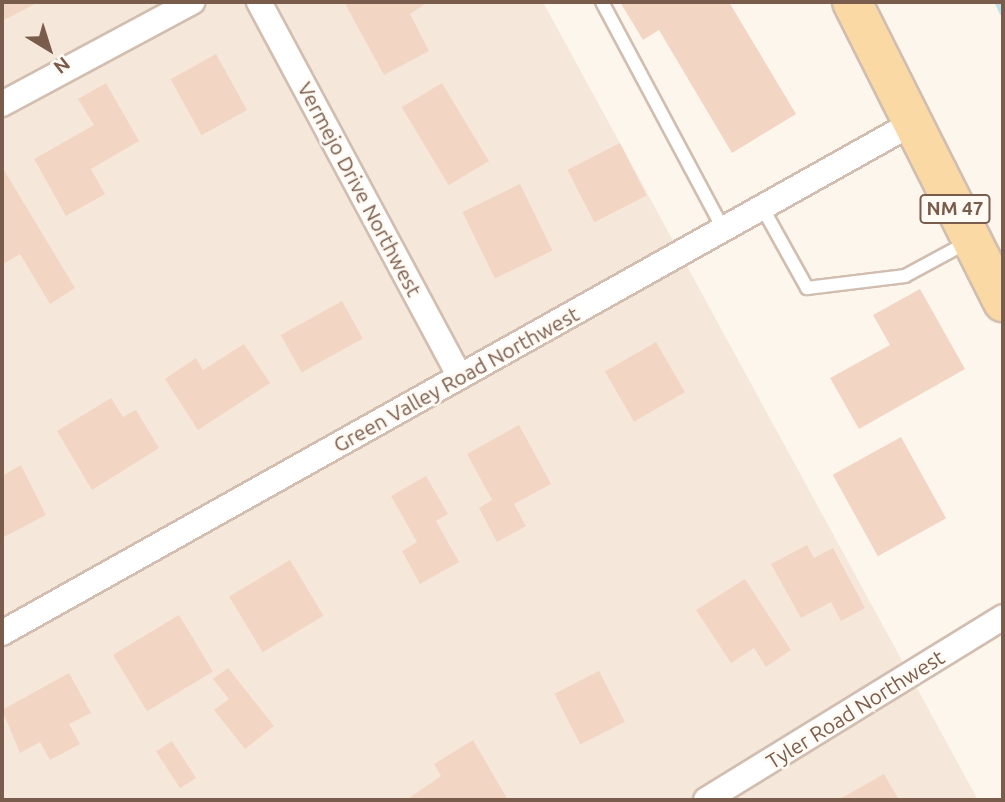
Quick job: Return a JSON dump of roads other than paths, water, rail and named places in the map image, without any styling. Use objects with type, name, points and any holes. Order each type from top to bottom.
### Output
[{"type":"main road","name":"NM 47","points":[[852,2],[911,124],[1003,302]]},
{"type":"street","points":[[2,104],[192,2]]},
{"type":"street","name":"Vermejo Drive Northwest","points":[[259,2],[460,377]]},
{"type":"street","name":"Green Valley Road Northwest","points":[[2,633],[911,124]]},
{"type":"street","name":"Tyler Road Northwest","points":[[706,800],[1003,617]]},
{"type":"lane","points":[[601,2],[723,229]]},
{"type":"lane","points":[[762,207],[807,288],[905,276],[972,241]]},
{"type":"waterway","points":[[999,2],[1003,11]]}]
